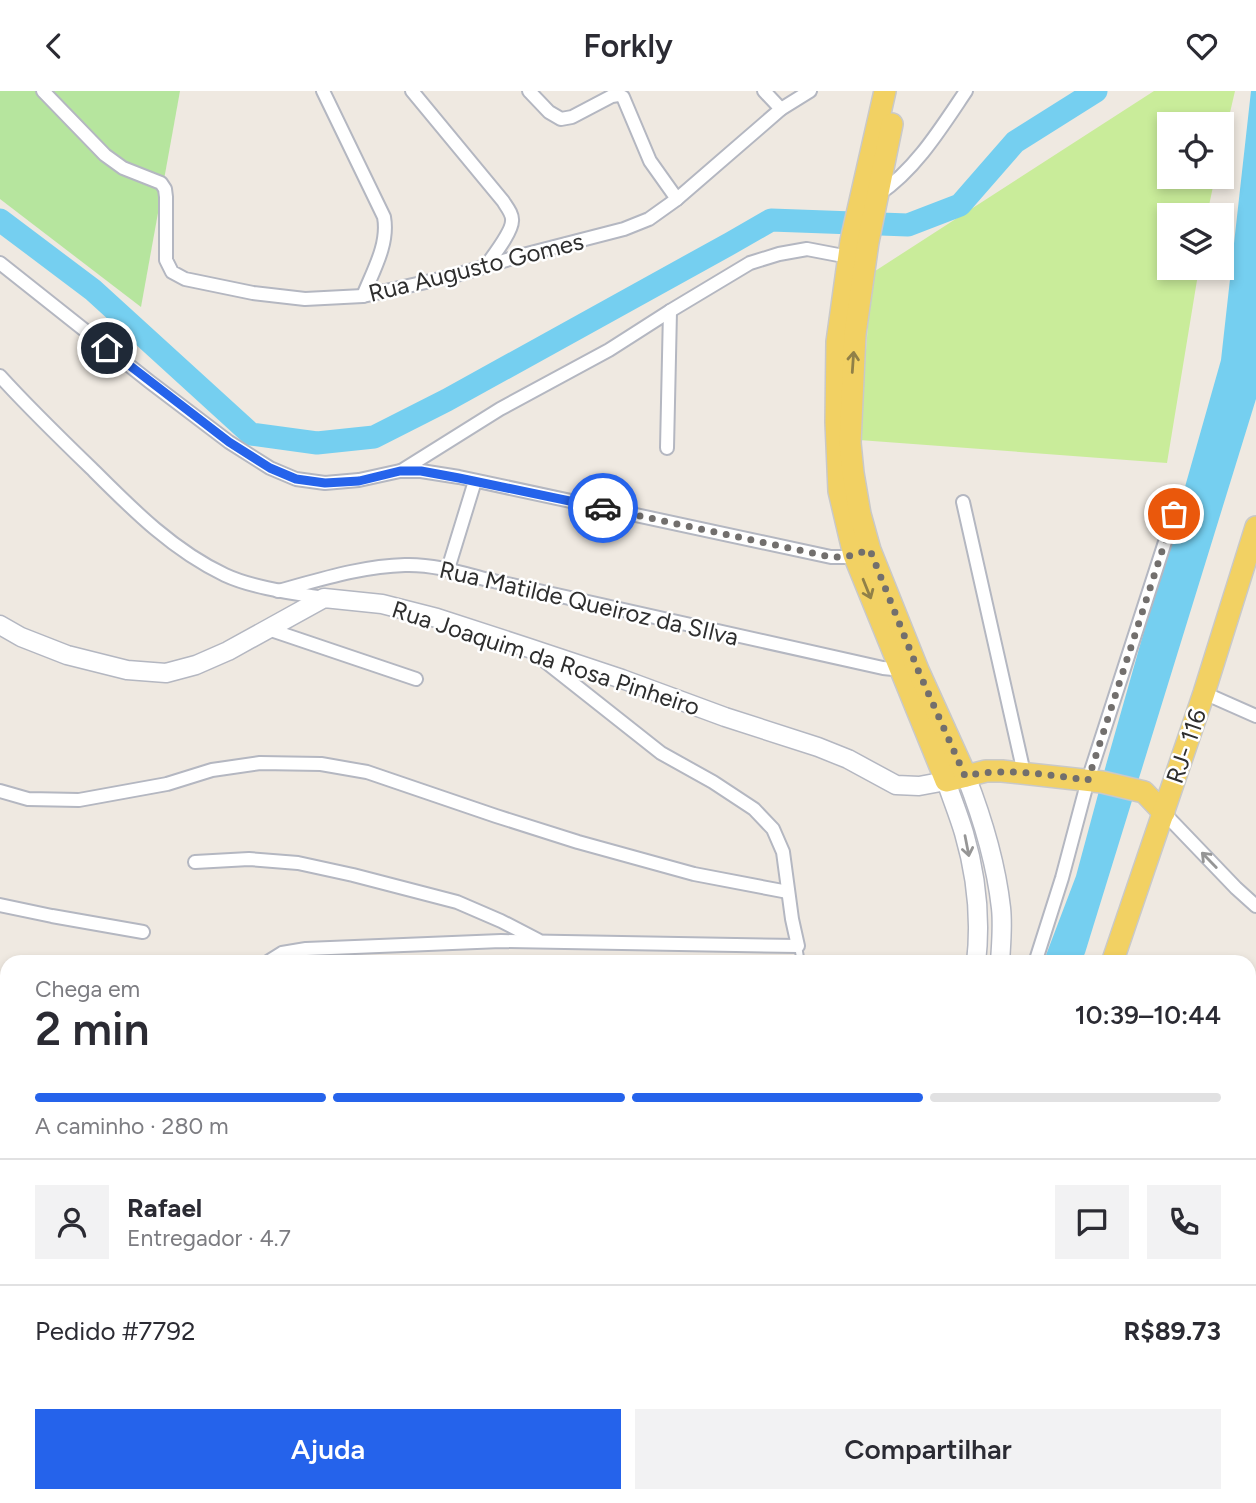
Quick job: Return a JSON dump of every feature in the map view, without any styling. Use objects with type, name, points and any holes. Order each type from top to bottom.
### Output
[{"type":"main road","points":[[885,91],[867,207],[837,342],[839,491],[862,553],[956,778],[986,771],[1095,781],[1144,792],[1164,813]]},
{"type":"main road","points":[[867,207],[898,91]]},
{"type":"main road","name":"RJ- 116","points":[[1115,955],[1204,693],[1256,527]]},
{"type":"street","name":"Rua Augusto Gomes","points":[[43,91],[105,155],[123,168],[161,183],[166,197],[166,260],[172,272],[185,279],[253,293],[305,299],[363,296],[453,276],[624,229],[649,219],[677,199],[781,109],[810,91]]},
{"type":"street","points":[[323,91],[384,217],[384,241],[363,296]]},
{"type":"street","points":[[412,91],[510,212],[513,221],[510,229],[486,266]]},
{"type":"street","points":[[529,91],[549,113],[561,119],[572,117],[612,96],[623,97],[650,161],[677,199]]},
{"type":"street","points":[[764,91],[781,109]]},
{"type":"street","points":[[867,207],[911,167],[966,91]]},
{"type":"street","points":[[400,471],[500,409],[609,350],[750,263],[807,249],[858,250]]},
{"type":"street","points":[[0,263],[229,442],[270,468],[296,479],[325,483],[359,481],[400,471],[421,471],[831,557],[862,553]]},
{"type":"street","points":[[667,448],[670,310]]},
{"type":"street","name":"Rua Joaquim da Rosa Pinheiro","points":[[0,376],[139,516],[183,551],[226,575],[278,591],[382,604],[436,618],[818,747],[848,759],[896,785],[919,786],[956,778]]},
{"type":"street","points":[[448,569],[475,481]]},
{"type":"street","points":[[963,502],[1024,773]]},
{"type":"street","points":[[1038,955],[1095,781],[1174,514]]},
{"type":"street","name":"Rua Matilde Queiroz da SIlva","points":[[278,591],[373,567],[407,564],[448,569],[856,662],[909,670]]},
{"type":"street","points":[[0,625],[21,637],[67,655],[127,670],[166,673],[197,665],[228,651],[324,598]]},
{"type":"street","points":[[268,629],[416,679]]},
{"type":"street","points":[[279,955],[306,949],[501,941],[798,946],[783,852],[773,829],[754,809],[661,753],[529,648]]},
{"type":"street","points":[[1204,693],[1256,716]]},
{"type":"street","points":[[0,791],[28,799],[79,800],[167,784],[212,770],[260,763],[321,764],[367,772],[617,853],[694,874],[788,892]]},
{"type":"street","points":[[956,778],[975,885],[979,941],[977,955]]},
{"type":"street","points":[[956,778],[979,811],[996,877],[1001,909],[1000,955]]},
{"type":"street","points":[[1164,813],[1256,906]]},
{"type":"street","points":[[195,862],[249,859],[286,862],[353,875],[457,902],[541,941]]},
{"type":"street","points":[[0,905],[143,932]]},
{"type":"lane","points":[[798,946],[800,955]]},
{"type":"green space","points":[[0,91],[180,91],[141,307],[0,199]]},
{"type":"green space","points":[[1154,91],[1235,91],[1230,112],[1157,112],[1157,189],[1212,189],[1210,203],[1157,203],[1157,280],[1197,280],[1167,463],[859,440],[872,273]]},
{"type":"water","points":[[1251,91],[1256,91],[1256,399],[1085,953],[1046,955],[1076,876],[1221,360],[1230,280],[1234,280],[1234,243]]},
{"type":"waterway","points":[[0,220],[93,290],[251,434],[317,443],[374,437],[447,400],[771,220],[908,225],[960,205],[1015,142],[1096,91]]},
{"type":"way so far","points":[[603,508],[831,557],[845,557],[870,550],[918,670],[965,776],[986,771],[1002,771],[1088,780],[1174,514]]},
{"type":"route","points":[[107,348],[229,442],[270,468],[296,479],[325,483],[359,481],[400,471],[421,471],[603,508]]}]
